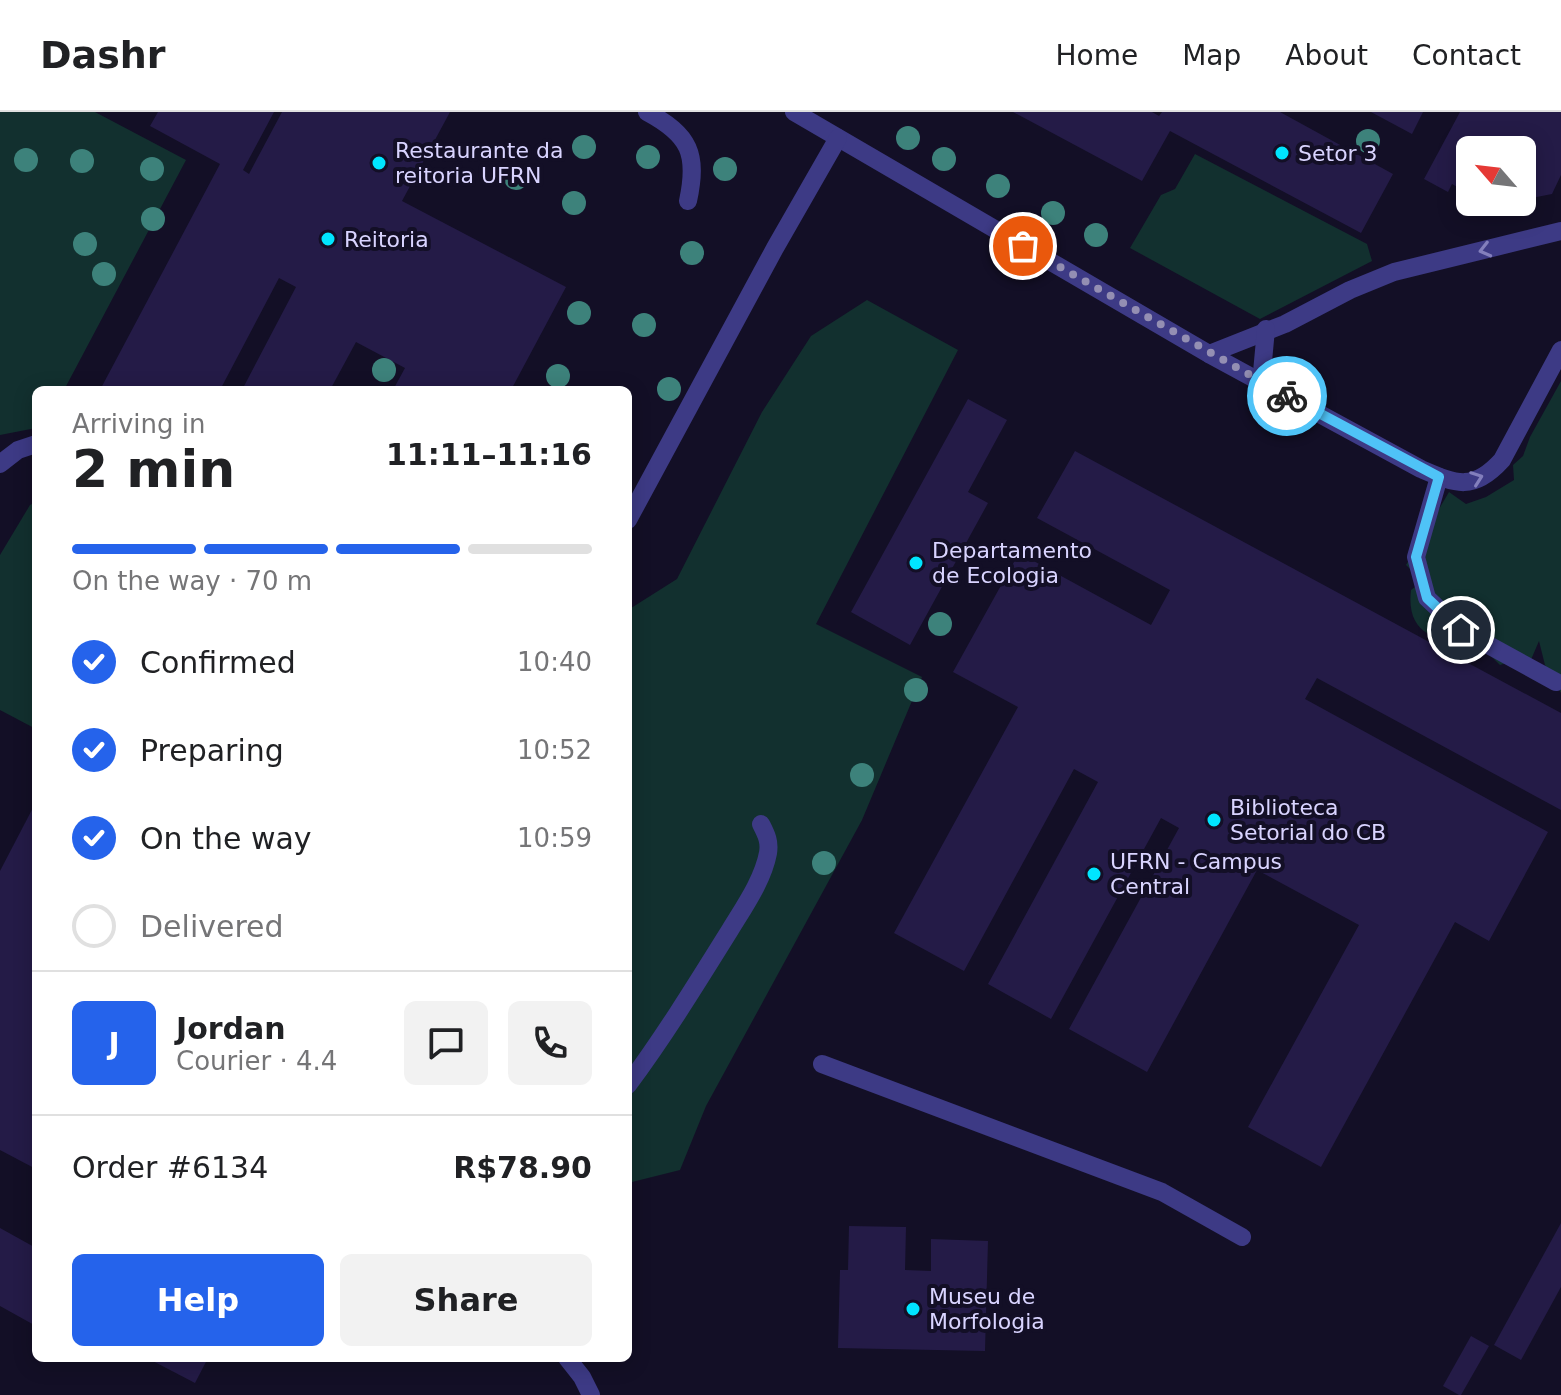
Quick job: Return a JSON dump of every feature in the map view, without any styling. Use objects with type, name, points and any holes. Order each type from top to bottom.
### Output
[{"type":"lane","points":[[647,112],[681,135],[692,156],[693,174],[688,201]]},
{"type":"lane","points":[[794,112],[1209,354],[1451,483],[1471,483],[1489,475],[1502,460],[1561,350]]},
{"type":"lane","points":[[632,513],[838,138]]},
{"type":"lane","points":[[1209,354],[1285,324],[1350,290],[1394,272],[1561,231]]},
{"type":"lane","points":[[1261,383],[1266,329]]},
{"type":"lane","points":[[0,464],[27,447]]},
{"type":"lane","points":[[1439,477],[1416,557],[1427,598],[1461,630],[1556,682]]},
{"type":"lane","points":[[632,1080],[672,1025],[751,893],[769,851],[769,839],[761,824]]},
{"type":"lane","points":[[822,1064],[1162,1192],[1242,1237]]},
{"type":"lane","points":[[570,1362],[591,1395]]},
{"type":"green space","points":[[0,112],[95,112],[186,160],[66,386],[32,386],[32,429],[0,435]]},
{"type":"green space","points":[[1195,154],[1367,244],[1372,261],[1260,319],[1130,248],[1161,195],[1175,189]]},
{"type":"green space","points":[[867,300],[958,350],[816,624],[922,677],[862,820],[706,1106],[680,1170],[632,1182],[632,607],[677,579],[762,412],[811,336]]},
{"type":"green space","points":[[1561,381],[1561,693],[1545,665],[1539,641],[1530,662],[1512,661],[1500,665],[1487,652],[1475,654],[1469,643],[1444,640],[1425,632],[1413,616],[1411,604],[1411,590],[1423,581],[1406,565],[1449,492],[1466,504],[1486,497],[1514,480],[1513,465],[1523,456]]},
{"type":"green space","points":[[30,505],[32,727],[0,710],[0,555]]},
{"type":"building","name":"Reitoria","points":[[158,112],[274,112],[243,170],[249,174],[282,112],[450,112],[402,201],[566,287],[513,386],[395,386],[405,368],[356,342],[332,386],[244,386],[296,287],[279,278],[222,386],[102,386],[220,164],[150,126]]},
{"type":"building","name":"Setor 3","points":[[1013,112],[1152,112],[1159,116],[1162,112],[1280,112],[1393,174],[1361,233],[1170,131],[1142,181]]},
{"type":"building","name":"Setor 3","points":[[1371,112],[1423,112],[1412,134]]},
{"type":"building","points":[[1460,112],[1561,112],[1561,175],[1552,194],[1536,197],[1536,136],[1456,136],[1456,186],[1452,184],[1448,192],[1424,179]]},
{"type":"building","name":"Departamento de Ecologia","points":[[968,399],[1007,420],[968,492],[988,503],[910,645],[851,612]]},
{"type":"building","points":[[1075,451],[1561,713],[1561,810],[1317,678],[1305,699],[1548,832],[1489,941],[1455,922],[1321,1167],[1248,1127],[1359,925],[1257,870],[1147,1072],[1069,1029],[1179,828],[1161,818],[1051,1019],[988,984],[1098,782],[1074,769],[964,971],[894,933],[1018,707],[953,672],[1019,553],[1151,625],[1170,590],[1037,518]]},
{"type":"building","points":[[32,810],[32,1167],[0,1150],[0,871]]},
{"type":"building","points":[[1561,1223],[1561,1287],[1521,1360],[1494,1345]]},
{"type":"building","name":"Museu de Morfologia","points":[[849,1226],[906,1227],[905,1270],[931,1271],[931,1239],[988,1241],[985,1351],[838,1348],[840,1270],[848,1270]]},
{"type":"building","points":[[0,1228],[32,1246],[32,1324],[0,1306]]},
{"type":"building","points":[[1471,1336],[1489,1346],[1459,1395],[1443,1386]]},
{"type":"building","points":[[155,1362],[206,1362],[195,1383]]},
{"type":"way so far","points":[[1023,246],[1287,396]]},
{"type":"place","name":"Setor 3","points":[[1282,153]]},
{"type":"place","name":"Restaurante da reitoria UFRN","points":[[379,163]]},
{"type":"place","name":"Reitoria","points":[[328,239]]},
{"type":"place","name":"Departamento de Ecologia","points":[[916,563]]},
{"type":"place","name":"Biblioteca Setorial do CB","points":[[1214,820]]},
{"type":"place","name":"UFRN - Campus Central","points":[[1094,874]]},
{"type":"place","name":"Museu de Morfologia","points":[[913,1309]]},
{"type":"route","points":[[1287,396],[1439,477],[1416,557],[1427,598],[1461,630]]}]
